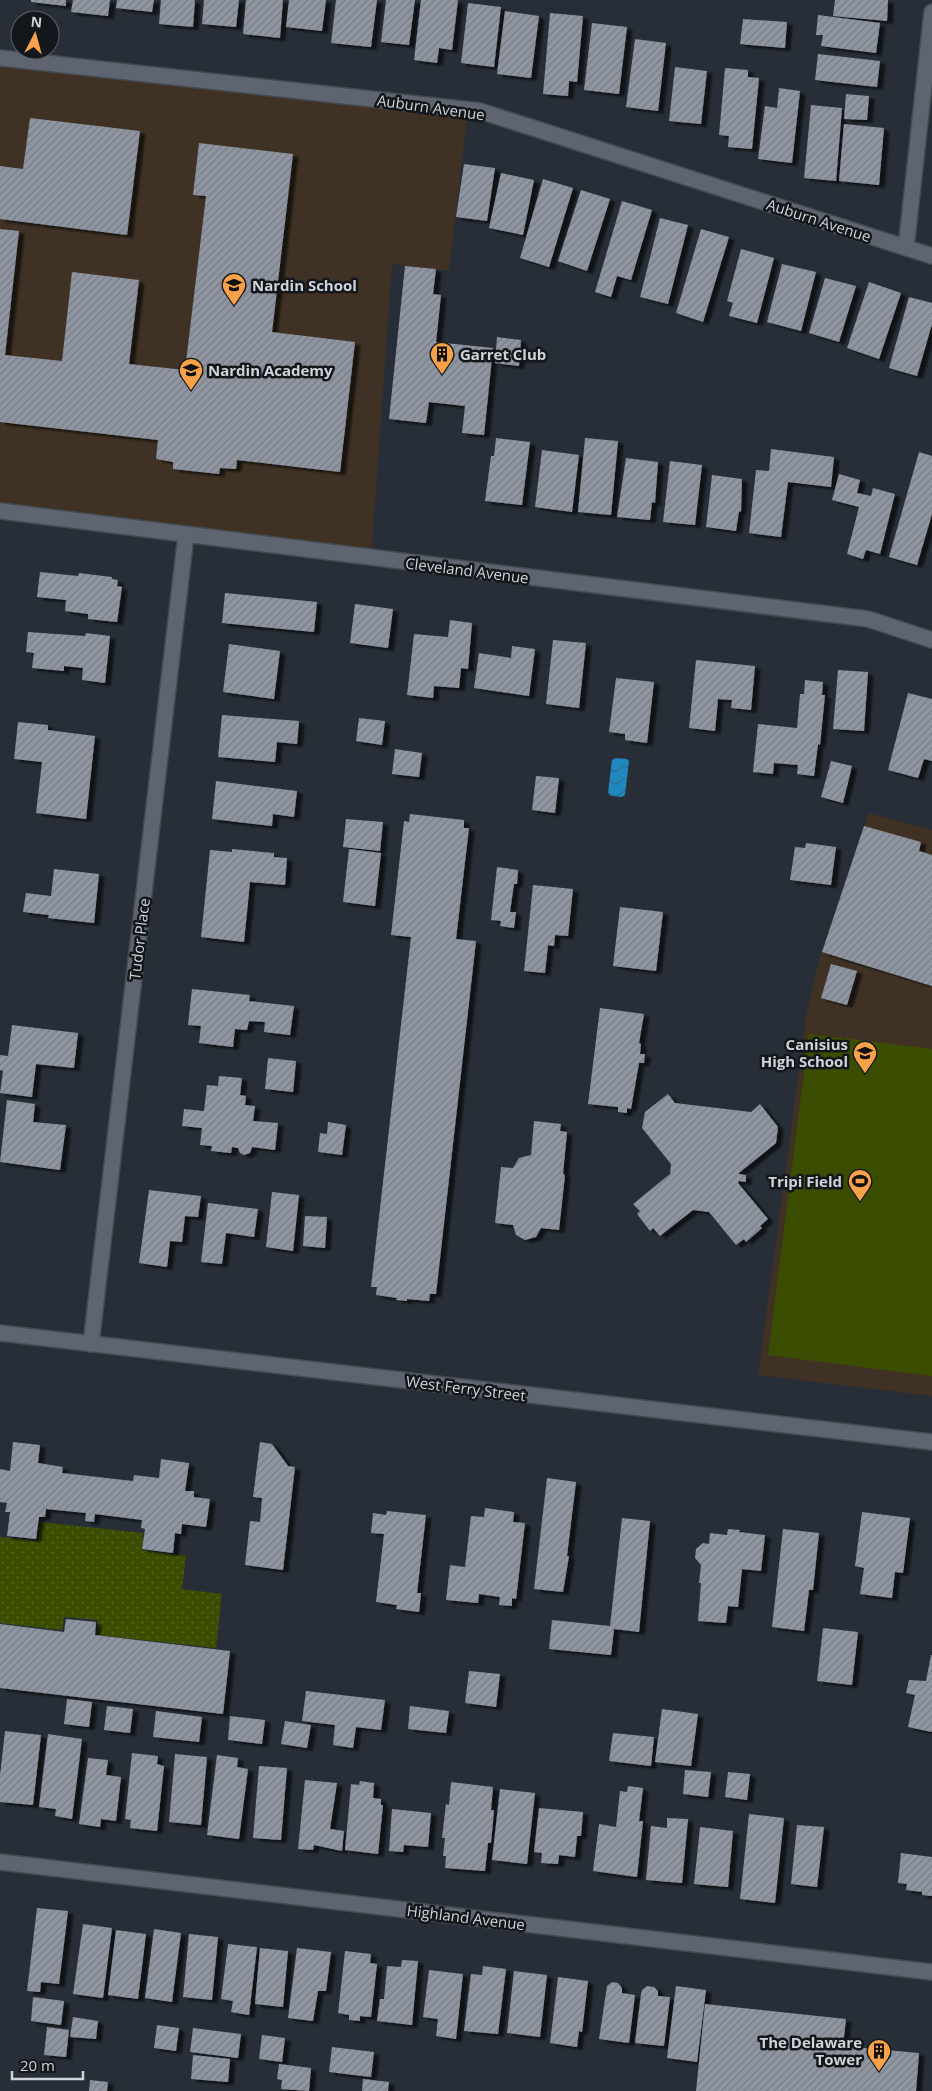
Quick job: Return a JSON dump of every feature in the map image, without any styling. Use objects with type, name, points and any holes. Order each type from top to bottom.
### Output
[{"type":"street","points":[[906,248],[932,12]]},
{"type":"street","name":"Auburn Avenue","points":[[0,58],[480,111],[932,256]]},
{"type":"street","name":"Cleveland Avenue","points":[[0,511],[868,619],[932,640]]},
{"type":"street","name":"Tudor Place","points":[[91,1344],[186,534]]},
{"type":"street","name":"West Ferry Street","points":[[0,1333],[932,1442]]},
{"type":"street","name":"Highland Avenue","points":[[0,1862],[932,1972]]},
{"type":"shaded area","name":"Nardin Academy","points":[[0,58],[468,110],[449,271],[392,264],[371,558],[0,511]]},
{"type":"shaded area","name":"Tripi Field","points":[[869,813],[932,830],[932,1396],[758,1375],[807,1011],[819,960]]},
{"type":"green space","name":"Tripi Field","points":[[809,1034],[932,1049],[932,1376],[768,1355]]},
{"type":"green space","points":[[40,1522],[143,1533],[142,1550],[186,1556],[182,1589],[222,1594],[216,1648],[97,1635],[98,1620],[64,1617],[62,1630],[0,1623],[0,1537],[38,1541]]},
{"type":"water","points":[[615,758],[627,759],[629,761],[625,795],[622,797],[611,796],[608,793],[612,760]]},
{"type":"building","points":[[31,0],[66,0],[66,6],[31,2]]},
{"type":"building","points":[[73,0],[110,0],[108,16],[71,12]]},
{"type":"building","points":[[117,0],[154,0],[152,12],[116,8]]},
{"type":"building","points":[[161,0],[195,0],[193,27],[159,24]]},
{"type":"building","points":[[204,0],[239,0],[236,27],[202,24]]},
{"type":"building","points":[[246,0],[283,0],[280,38],[243,34]]},
{"type":"building","points":[[289,0],[326,0],[322,31],[286,27]]},
{"type":"building","points":[[336,0],[377,0],[371,47],[331,43]]},
{"type":"building","points":[[386,0],[415,0],[409,45],[381,42]]},
{"type":"building","points":[[421,0],[458,0],[452,50],[439,48],[437,63],[414,60]]},
{"type":"building","points":[[835,0],[888,0],[887,21],[833,16]]},
{"type":"building","points":[[468,3],[501,7],[494,67],[461,63]]},
{"type":"building","points":[[505,11],[539,16],[531,78],[497,74]]},
{"type":"building","points":[[550,13],[583,16],[577,82],[569,81],[568,96],[543,94]]},
{"type":"building","points":[[818,15],[880,23],[876,53],[821,46],[823,35],[816,35]]},
{"type":"building","points":[[743,19],[787,22],[785,48],[740,44]]},
{"type":"building","points":[[592,23],[627,27],[619,94],[584,90]]},
{"type":"building","points":[[635,39],[666,43],[658,111],[626,107]]},
{"type":"building","points":[[818,54],[880,61],[877,87],[815,80]]},
{"type":"building","points":[[675,67],[707,71],[701,124],[669,121]]},
{"type":"building","points":[[725,68],[748,70],[748,77],[759,78],[752,149],[728,147],[729,136],[719,135]]},
{"type":"building","points":[[779,88],[800,91],[792,163],[758,159],[765,106],[777,108]]},
{"type":"building","points":[[846,94],[869,96],[867,120],[844,119]]},
{"type":"building","points":[[811,105],[842,108],[836,181],[804,178]]},
{"type":"building","points":[[30,118],[140,131],[127,235],[0,219],[0,166],[23,169]]},
{"type":"building","points":[[844,124],[884,128],[879,185],[839,181]]},
{"type":"building","name":"Nardin School","points":[[199,143],[293,154],[272,332],[355,342],[340,472],[237,460],[236,469],[220,468],[219,474],[173,469],[173,462],[156,459],[158,440],[0,422],[0,229],[19,231],[5,355],[62,361],[72,272],[139,280],[129,364],[185,370],[206,196],[193,195]]},
{"type":"building","points":[[464,164],[495,168],[487,221],[456,217]]},
{"type":"building","points":[[501,173],[534,180],[523,235],[489,228]]},
{"type":"building","points":[[543,179],[573,188],[549,267],[520,258]]},
{"type":"building","points":[[581,190],[610,199],[587,271],[558,261]]},
{"type":"building","points":[[622,201],[652,210],[631,280],[617,276],[611,297],[595,292]]},
{"type":"building","points":[[660,218],[688,225],[668,304],[640,297]]},
{"type":"building","points":[[701,229],[729,237],[703,322],[676,313]]},
{"type":"building","points":[[741,249],[774,258],[757,323],[729,316],[733,303],[727,301]]},
{"type":"building","points":[[782,264],[816,272],[801,331],[767,322]]},
{"type":"building","name":"Garret Club","points":[[405,266],[436,269],[433,294],[441,295],[436,342],[493,348],[484,435],[462,433],[465,406],[429,402],[426,423],[389,419]]},
{"type":"building","points":[[825,278],[856,286],[839,342],[809,333]]},
{"type":"building","points":[[869,282],[901,293],[879,359],[847,348]]},
{"type":"building","points":[[909,297],[932,303],[932,324],[917,376],[889,368]]},
{"type":"building","points":[[497,337],[521,340],[519,366],[495,363]]},
{"type":"building","points":[[496,438],[530,442],[522,505],[485,501],[491,456],[494,456]]},
{"type":"building","points":[[585,438],[618,441],[611,515],[578,512]]},
{"type":"building","points":[[771,449],[834,457],[831,487],[788,482],[781,537],[749,533],[756,470],[769,471]]},
{"type":"building","points":[[542,450],[579,455],[572,512],[535,507]]},
{"type":"building","points":[[919,452],[932,456],[932,514],[917,565],[889,557]]},
{"type":"building","points":[[626,458],[658,462],[655,503],[652,502],[650,520],[617,517]]},
{"type":"building","points":[[670,461],[702,465],[695,525],[663,522]]},
{"type":"building","points":[[839,474],[860,480],[857,493],[871,496],[873,488],[895,494],[880,554],[866,550],[863,559],[847,554],[859,507],[832,500]]},
{"type":"building","points":[[712,475],[742,479],[741,512],[739,511],[736,531],[706,527]]},
{"type":"building","points":[[40,572],[78,576],[79,573],[112,577],[112,579],[118,580],[117,586],[122,587],[117,622],[88,619],[88,614],[65,611],[66,600],[37,597]]},
{"type":"building","points":[[225,593],[317,602],[314,632],[222,623]]},
{"type":"building","points":[[355,604],[393,609],[388,648],[350,643]]},
{"type":"building","points":[[450,620],[472,623],[468,669],[461,668],[459,688],[434,686],[433,698],[407,695],[414,634],[448,637]]},
{"type":"building","points":[[28,632],[85,636],[86,633],[110,636],[105,683],[82,680],[83,668],[64,666],[64,671],[32,668],[34,653],[26,652]]},
{"type":"building","points":[[553,640],[586,643],[579,708],[546,704]]},
{"type":"building","points":[[229,644],[280,651],[274,699],[223,692]]},
{"type":"building","points":[[512,646],[535,649],[529,696],[474,688],[479,653],[511,658]]},
{"type":"building","points":[[696,660],[755,666],[751,710],[731,708],[732,700],[718,699],[715,731],[689,728]]},
{"type":"building","points":[[838,670],[868,672],[864,731],[833,729]]},
{"type":"building","points":[[616,678],[654,682],[647,743],[625,740],[625,734],[609,732]]},
{"type":"building","points":[[805,680],[823,682],[822,695],[825,695],[820,745],[818,744],[814,776],[797,774],[798,765],[774,763],[773,774],[753,772],[758,724],[797,728],[800,694],[804,694]]},
{"type":"building","points":[[908,693],[932,699],[932,761],[924,759],[918,778],[888,770]]},
{"type":"building","points":[[222,715],[299,721],[297,744],[277,742],[275,762],[218,757]]},
{"type":"building","points":[[359,718],[385,721],[382,745],[356,741]]},
{"type":"building","points":[[18,722],[48,725],[48,730],[95,736],[86,819],[36,813],[42,762],[14,759]]},
{"type":"building","points":[[395,749],[422,753],[419,777],[392,774]]},
{"type":"building","points":[[831,761],[852,766],[843,803],[821,797]]},
{"type":"building","points":[[536,776],[559,778],[555,813],[532,810]]},
{"type":"building","points":[[216,781],[297,791],[294,817],[273,814],[272,826],[212,819]]},
{"type":"building","points":[[410,814],[464,820],[464,828],[469,828],[456,939],[476,941],[436,1294],[430,1294],[429,1301],[396,1300],[397,1298],[376,1295],[377,1287],[371,1287],[411,937],[391,935],[404,821],[409,822]]},
{"type":"building","points":[[346,819],[383,822],[380,851],[343,847]]},
{"type":"building","points":[[864,826],[921,842],[919,851],[932,855],[932,986],[822,952]]},
{"type":"building","points":[[806,843],[836,847],[831,885],[790,880],[795,847],[805,848]]},
{"type":"building","points":[[232,849],[274,853],[274,857],[287,858],[285,885],[250,882],[244,942],[201,937],[210,850],[232,852]]},
{"type":"building","points":[[349,849],[381,853],[375,906],[343,902]]},
{"type":"building","points":[[497,867],[518,870],[517,884],[514,884],[510,912],[516,912],[514,928],[500,926],[501,921],[491,920]]},
{"type":"building","points":[[54,869],[99,874],[94,923],[48,918],[49,915],[23,912],[26,893],[51,896]]},
{"type":"building","points":[[533,885],[573,889],[568,936],[555,935],[554,946],[548,945],[545,973],[524,971]]},
{"type":"building","points":[[620,907],[663,912],[656,971],[613,966]]},
{"type":"building","points":[[831,964],[857,971],[847,1005],[821,998]]},
{"type":"building","points":[[192,989],[250,995],[249,1001],[294,1006],[290,1035],[264,1032],[265,1022],[249,1021],[247,1030],[235,1029],[233,1047],[199,1043],[201,1026],[188,1025]]},
{"type":"building","points":[[600,1008],[644,1014],[639,1043],[641,1044],[640,1054],[645,1054],[644,1063],[639,1063],[631,1109],[627,1108],[627,1113],[618,1112],[618,1107],[588,1104]]},
{"type":"building","points":[[12,1025],[78,1033],[74,1068],[36,1064],[32,1097],[0,1093],[3,1071],[0,1070],[0,1055],[8,1056]]},
{"type":"building","points":[[268,1058],[296,1061],[293,1092],[265,1089]]},
{"type":"building","points":[[219,1076],[242,1078],[240,1095],[246,1096],[245,1105],[255,1106],[253,1121],[278,1123],[275,1150],[252,1147],[250,1153],[244,1155],[240,1153],[238,1148],[232,1147],[231,1153],[211,1151],[212,1146],[200,1145],[202,1128],[182,1126],[184,1109],[204,1111],[207,1085],[218,1086]]},
{"type":"building","points":[[668,1094],[675,1103],[751,1112],[760,1104],[778,1127],[776,1143],[739,1173],[746,1175],[746,1182],[739,1181],[738,1183],[768,1219],[760,1226],[762,1228],[746,1242],[744,1239],[736,1245],[709,1212],[693,1210],[660,1236],[653,1228],[650,1231],[637,1214],[640,1211],[633,1204],[670,1174],[671,1164],[642,1128],[645,1112]]},
{"type":"building","points":[[7,1100],[35,1104],[33,1122],[66,1125],[60,1170],[0,1162]]},
{"type":"building","points":[[534,1121],[561,1124],[560,1131],[567,1132],[563,1174],[565,1175],[559,1230],[541,1228],[536,1237],[525,1240],[516,1235],[513,1225],[495,1223],[501,1167],[513,1168],[519,1158],[531,1155]]},
{"type":"building","points":[[328,1122],[346,1125],[342,1155],[318,1152],[320,1133],[327,1134]]},
{"type":"building","points":[[149,1190],[201,1196],[198,1217],[185,1216],[182,1242],[170,1241],[167,1267],[139,1263]]},
{"type":"building","points":[[272,1192],[299,1195],[293,1251],[266,1247]]},
{"type":"building","points":[[208,1203],[258,1209],[254,1237],[226,1233],[222,1264],[201,1262]]},
{"type":"building","points":[[305,1216],[327,1217],[325,1248],[303,1246]]},
{"type":"building","points":[[13,1442],[40,1445],[38,1463],[63,1467],[62,1473],[133,1481],[134,1475],[159,1478],[161,1459],[189,1463],[185,1491],[194,1491],[194,1497],[210,1499],[206,1527],[182,1524],[181,1534],[175,1533],[173,1553],[142,1549],[145,1529],[141,1528],[142,1520],[95,1514],[94,1522],[85,1521],[86,1513],[46,1509],[45,1517],[39,1517],[36,1539],[7,1536],[10,1512],[5,1512],[7,1503],[0,1502],[0,1469],[10,1471]]},
{"type":"building","points":[[260,1442],[272,1444],[288,1466],[295,1467],[283,1570],[245,1565],[250,1521],[260,1522],[262,1498],[253,1497]]},
{"type":"building","points":[[547,1478],[576,1482],[567,1556],[569,1556],[563,1592],[534,1589]]},
{"type":"building","points":[[485,1508],[514,1512],[513,1522],[525,1523],[516,1599],[512,1598],[512,1606],[499,1605],[500,1597],[479,1594],[478,1603],[446,1600],[450,1565],[465,1567],[471,1516],[484,1517]]},
{"type":"building","points":[[387,1511],[426,1515],[417,1593],[421,1593],[419,1612],[396,1609],[397,1605],[376,1602],[384,1534],[371,1533],[373,1513],[386,1515]]},
{"type":"building","points":[[862,1512],[910,1518],[903,1573],[895,1572],[892,1598],[860,1594],[864,1568],[855,1566]]},
{"type":"building","points":[[622,1518],[650,1521],[639,1632],[614,1629],[611,1655],[549,1649],[552,1620],[610,1626]]},
{"type":"building","points":[[728,1529],[765,1535],[761,1571],[742,1569],[738,1607],[728,1606],[726,1623],[698,1621],[701,1565],[695,1558],[696,1549],[703,1543],[709,1544],[710,1533],[727,1535]]},
{"type":"building","points":[[783,1529],[819,1533],[813,1590],[809,1590],[804,1631],[772,1627]]},
{"type":"building","points":[[66,1619],[96,1622],[95,1635],[230,1651],[223,1714],[0,1688],[0,1624],[64,1632]]},
{"type":"building","points":[[823,1628],[858,1632],[852,1685],[817,1681]]},
{"type":"building","points":[[931,1655],[932,1732],[908,1727],[915,1695],[906,1693],[909,1680],[926,1681]]},
{"type":"building","points":[[469,1671],[500,1674],[496,1707],[465,1703]]},
{"type":"building","points":[[306,1691],[385,1700],[381,1730],[356,1727],[353,1748],[333,1745],[335,1725],[302,1721]]},
{"type":"building","points":[[67,1699],[92,1702],[89,1727],[64,1724]]},
{"type":"building","points":[[107,1706],[133,1709],[130,1733],[104,1730]]},
{"type":"building","points":[[410,1706],[449,1711],[446,1733],[408,1729]]},
{"type":"building","points":[[662,1709],[698,1714],[691,1766],[655,1762]]},
{"type":"building","points":[[156,1711],[202,1717],[199,1742],[153,1737]]},
{"type":"building","points":[[230,1716],[265,1720],[262,1744],[228,1740]]},
{"type":"building","points":[[285,1721],[311,1725],[307,1748],[281,1744]]},
{"type":"building","points":[[5,1731],[41,1735],[33,1805],[0,1802],[0,1775]]},
{"type":"building","points":[[613,1733],[654,1737],[651,1766],[609,1761]]},
{"type":"building","points":[[48,1734],[82,1739],[72,1819],[55,1816],[56,1809],[39,1807]]},
{"type":"building","points":[[132,1753],[158,1756],[157,1764],[164,1766],[157,1831],[130,1828],[131,1820],[125,1819]]},
{"type":"building","points":[[175,1754],[207,1757],[201,1825],[169,1822]]},
{"type":"building","points":[[217,1755],[238,1758],[237,1767],[248,1769],[239,1839],[207,1835]]},
{"type":"building","points":[[88,1758],[108,1760],[106,1775],[121,1777],[116,1821],[101,1819],[100,1827],[79,1824]]},
{"type":"building","points":[[259,1766],[287,1768],[281,1840],[253,1838]]},
{"type":"building","points":[[685,1770],[711,1772],[708,1797],[683,1794]]},
{"type":"building","points":[[728,1772],[750,1774],[747,1800],[725,1797]]},
{"type":"building","points":[[305,1780],[337,1783],[330,1829],[344,1831],[342,1851],[314,1845],[313,1850],[298,1849]]},
{"type":"building","points":[[360,1781],[374,1783],[373,1798],[381,1799],[381,1805],[383,1805],[378,1854],[345,1850],[351,1784],[359,1785]]},
{"type":"building","points":[[451,1782],[493,1787],[491,1810],[494,1810],[491,1843],[488,1843],[485,1871],[445,1868],[446,1856],[443,1856],[445,1838],[442,1838],[446,1804],[449,1805]]},
{"type":"building","points":[[628,1786],[643,1788],[639,1821],[643,1821],[637,1877],[593,1871],[599,1824],[616,1827],[620,1791],[627,1792]]},
{"type":"building","points":[[500,1789],[535,1793],[527,1864],[492,1860]]},
{"type":"building","points":[[539,1808],[583,1812],[581,1836],[577,1836],[575,1857],[559,1855],[558,1864],[541,1863],[542,1853],[534,1852]]},
{"type":"building","points":[[392,1809],[431,1813],[428,1847],[404,1845],[403,1852],[389,1851]]},
{"type":"building","points":[[749,1814],[784,1818],[775,1903],[740,1899]]},
{"type":"building","points":[[667,1818],[688,1819],[682,1883],[646,1880],[651,1826],[667,1828]]},
{"type":"building","points":[[797,1825],[824,1827],[817,1887],[791,1884]]},
{"type":"building","points":[[700,1827],[733,1831],[728,1887],[694,1884]]},
{"type":"building","points":[[901,1853],[932,1857],[932,1896],[922,1895],[922,1892],[906,1890],[907,1884],[898,1883]]},
{"type":"building","points":[[37,1908],[68,1911],[59,1984],[41,1982],[40,1992],[27,1991]]},
{"type":"building","points":[[83,1924],[112,1928],[103,1998],[73,1994]]},
{"type":"building","points":[[154,1929],[181,1933],[172,2002],[145,1998]]},
{"type":"building","points":[[116,1930],[146,1934],[138,1999],[108,1995]]},
{"type":"building","points":[[189,1934],[218,1937],[212,2000],[183,1997]]},
{"type":"building","points":[[228,1944],[257,1947],[249,2015],[231,2012],[233,2001],[221,1999]]},
{"type":"building","points":[[260,1948],[288,1951],[283,2007],[255,2004]]},
{"type":"building","points":[[297,1948],[331,1952],[326,1991],[318,1991],[313,2021],[288,2018]]},
{"type":"building","points":[[345,1951],[371,1954],[370,1963],[377,1964],[371,2017],[360,2016],[360,2021],[349,2020],[349,2015],[338,2013]]},
{"type":"building","points":[[402,1960],[418,1961],[412,2025],[377,2021],[380,1999],[384,1999],[387,1966],[401,1967]]},
{"type":"building","points":[[483,1966],[506,1969],[498,2034],[464,2031],[471,1974],[482,1975]]},
{"type":"building","points":[[429,1970],[463,1974],[456,2039],[436,2036],[438,2019],[423,2017]]},
{"type":"building","points":[[514,1971],[547,1975],[540,2037],[507,2033]]},
{"type":"building","points":[[558,1977],[588,1981],[582,2032],[579,2031],[577,2047],[550,2043]]},
{"type":"building","points":[[612,1982],[618,1983],[622,1988],[622,1993],[635,1995],[629,2043],[599,2039],[607,1986]]},
{"type":"building","points":[[647,1986],[654,1987],[658,1991],[658,1996],[670,1997],[664,2046],[635,2043],[641,1994],[642,1990]]},
{"type":"building","points":[[676,1986],[706,1990],[697,2062],[667,2058]]},
{"type":"building","points":[[33,1997],[64,2001],[61,2025],[31,2021]]},
{"type":"building","points":[[705,2004],[846,2019],[843,2046],[919,2053],[916,2091],[696,2091]]},
{"type":"building","points":[[73,2017],[98,2021],[96,2039],[70,2037]]},
{"type":"building","points":[[157,2025],[179,2028],[176,2051],[154,2048]]},
{"type":"building","points":[[47,2027],[69,2030],[66,2057],[44,2055]]},
{"type":"building","points":[[193,2028],[241,2034],[238,2058],[190,2052]]},
{"type":"building","points":[[262,2035],[285,2038],[282,2062],[259,2059]]},
{"type":"building","points":[[332,2047],[374,2052],[371,2077],[329,2072]]},
{"type":"building","points":[[193,2055],[230,2059],[228,2082],[191,2079]]},
{"type":"building","points":[[279,2064],[311,2068],[309,2091],[281,2089],[282,2080],[277,2079]]},
{"type":"building","points":[[363,2079],[389,2082],[388,2091],[362,2091]]},
{"type":"building","points":[[90,2080],[108,2082],[107,2091],[89,2091]]},
{"type":"place","name":"Nardin School","points":[[234,306]]},
{"type":"place","name":"Garret Club","points":[[442,375]]},
{"type":"place","name":"Nardin Academy","points":[[191,391]]},
{"type":"place","name":"Canisius High School","points":[[865,1074]]},
{"type":"place","name":"Tripi Field","points":[[860,1202]]},
{"type":"place","name":"The Delaware Tower","points":[[879,2072]]}]
